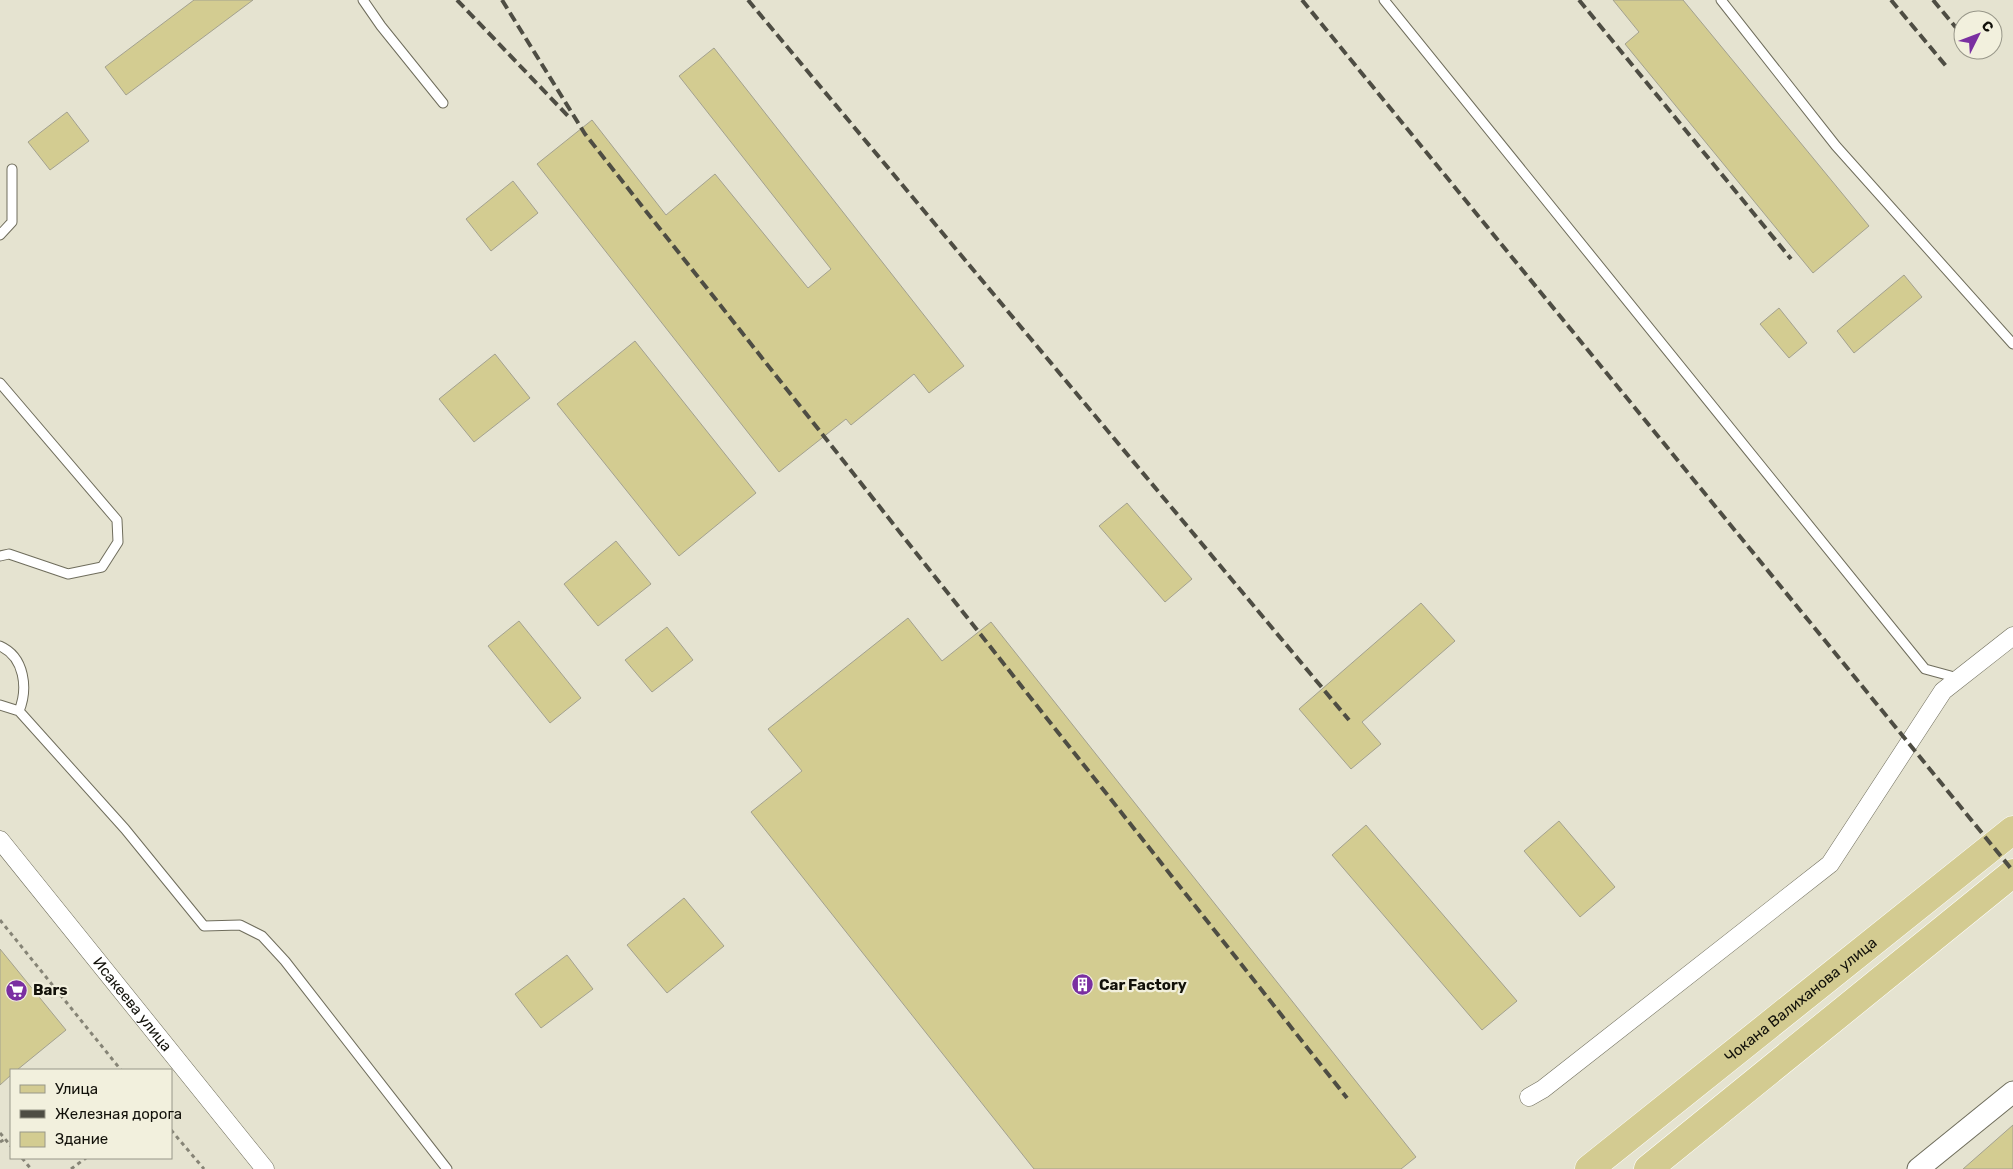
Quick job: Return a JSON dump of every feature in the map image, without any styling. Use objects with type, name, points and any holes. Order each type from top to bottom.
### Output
[{"type":"main road","name":"Чокана Валиханова улица","points":[[1589,1169],[2013,830]]},
{"type":"main road","points":[[1648,1169],[2013,873]]},
{"type":"street","points":[[1529,1097],[1543,1090],[1830,864],[1943,691],[2013,636]]},
{"type":"street","name":"Исакеева улица","points":[[0,840],[265,1169]]},
{"type":"street","points":[[1918,1169],[2013,1092]]},
{"type":"lane","points":[[362,0],[443,103]]},
{"type":"lane","points":[[1384,0],[1925,668],[1960,678]]},
{"type":"lane","points":[[1721,0],[1836,146],[2013,344]]},
{"type":"lane","points":[[0,235],[12,222],[12,169]]},
{"type":"lane","points":[[0,383],[118,520],[118,542],[102,566],[68,574],[9,554],[0,556]]},
{"type":"lane","points":[[0,646],[7,649],[23,673],[24,698],[19,711]]},
{"type":"lane","points":[[0,705],[19,711],[125,829],[204,926],[240,926],[262,936],[268,942],[285,961],[447,1169]]},
{"type":"path","points":[[0,920],[119,1069]]},
{"type":"path","points":[[172,1131],[204,1169]]},
{"type":"path","points":[[0,1133],[10,1145]]},
{"type":"path","points":[[0,1142],[5,1139]]},
{"type":"path","points":[[23,1159],[31,1169]]},
{"type":"path","points":[[71,1169],[85,1159]]},
{"type":"building","points":[[194,0],[253,0],[126,95],[105,67]]},
{"type":"building","points":[[1613,0],[1683,0],[1869,226],[1813,273],[1625,44],[1639,32]]},
{"type":"building","points":[[714,48],[964,366],[929,393],[914,374],[851,425],[846,419],[779,472],[537,164],[592,120],[666,215],[715,174],[808,288],[831,269],[679,76]]},
{"type":"building","points":[[67,112],[89,141],[50,170],[28,142]]},
{"type":"building","points":[[513,181],[538,213],[491,251],[466,219]]},
{"type":"building","points":[[1904,275],[1922,297],[1854,353],[1837,331]]},
{"type":"building","points":[[1779,308],[1807,343],[1789,358],[1760,324]]},
{"type":"building","points":[[635,341],[756,493],[679,556],[557,404]]},
{"type":"building","points":[[495,354],[530,398],[474,442],[439,399]]},
{"type":"building","points":[[1127,503],[1192,579],[1165,602],[1099,526]]},
{"type":"building","points":[[616,541],[651,584],[598,626],[564,584]]},
{"type":"building","points":[[1421,603],[1455,641],[1362,722],[1381,744],[1351,769],[1299,709]]},
{"type":"building","name":"Car Factory","points":[[908,618],[942,661],[991,622],[1416,1157],[1401,1169],[1034,1169],[751,812],[802,771],[768,729]]},
{"type":"building","points":[[519,621],[581,698],[550,723],[488,646]]},
{"type":"building","points":[[667,627],[693,660],[652,692],[625,660]]},
{"type":"building","points":[[1559,821],[1615,887],[1580,917],[1524,851]]},
{"type":"building","points":[[1366,825],[1517,1001],[1482,1030],[1332,855]]},
{"type":"building","points":[[684,898],[724,946],[667,993],[627,945]]},
{"type":"building","name":"Bars","points":[[0,949],[66,1030],[18,1069],[10,1069],[10,1076],[0,1085]]},
{"type":"building","points":[[567,955],[593,989],[541,1028],[515,994]]},
{"type":"building","points":[[2013,1125],[2013,1169],[1963,1169]]},
{"type":"railway","points":[[457,0],[569,117]]},
{"type":"railway","points":[[502,0],[585,134],[1347,1098]]},
{"type":"railway","points":[[748,0],[1349,720]]},
{"type":"railway","points":[[1302,0],[2013,871]]},
{"type":"railway","points":[[1579,0],[1791,259]]},
{"type":"railway","points":[[1891,0],[1946,66]]},
{"type":"railway","points":[[1933,0],[1953,24]]},
{"type":"place","name":"Car Factory","points":[[1083,985]]},
{"type":"place","name":"Bars","points":[[17,990]]}]
